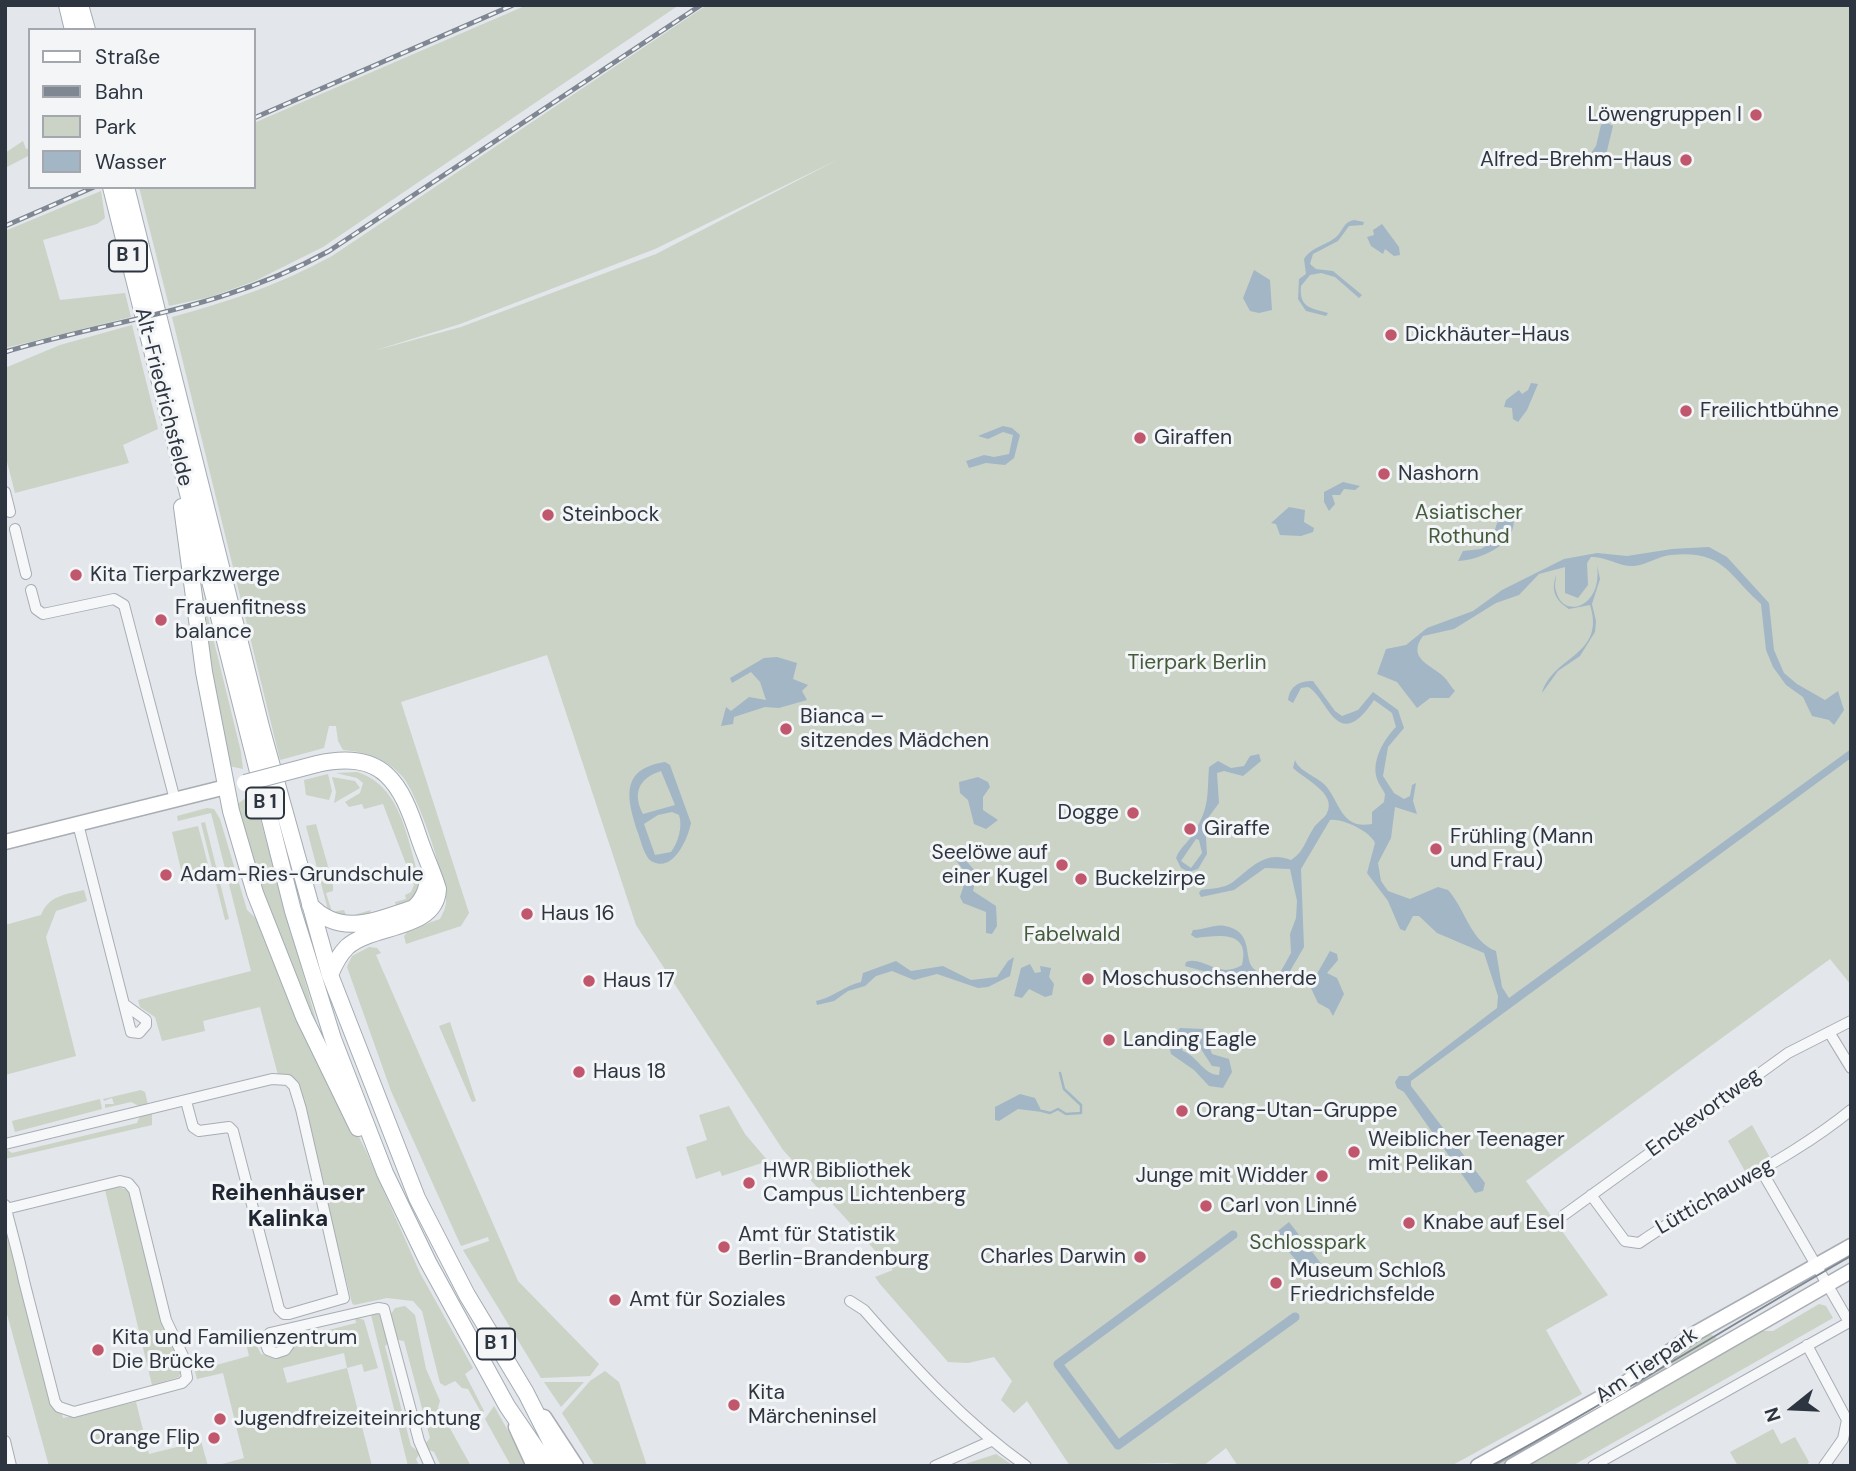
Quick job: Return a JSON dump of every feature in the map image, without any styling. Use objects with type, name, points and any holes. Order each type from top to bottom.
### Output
[{"type":"main road","points":[[80,5],[86,28]]},
{"type":"main road","name":"Alt-Friedrichsfelde","points":[[111,189],[293,911],[333,1039],[385,1173]]},
{"type":"main road","name":"Alt-Friedrichsfelde","points":[[126,189],[257,714],[309,904]]},
{"type":"main road","points":[[181,473],[188,565],[226,787],[255,893],[304,1017],[355,1123],[385,1173]]},
{"type":"main road","points":[[5,842],[328,762],[364,762],[383,771],[395,782],[407,801],[438,889],[437,900],[432,909],[354,943],[341,956],[330,975]]},
{"type":"main road","points":[[309,904],[317,913],[344,925],[355,926],[369,922],[414,908],[421,902],[427,888],[429,868]]},
{"type":"main road","name":"B 1","points":[[309,904],[330,975],[358,1052],[417,1198],[467,1295],[526,1393],[564,1466]]},
{"type":"main road","name":"B 1","points":[[385,1173],[428,1262],[507,1406],[548,1466]]},
{"type":"main road","name":"Am Tierpark","points":[[1478,1466],[1620,1387],[1696,1333],[1851,1246]]},
{"type":"main road","name":"Am Tierpark","points":[[1512,1466],[1851,1271]]},
{"type":"main road","points":[[526,1393],[576,1466]]},
{"type":"main road","points":[[507,1406],[534,1466]]},
{"type":"street","points":[[5,492],[10,512]]},
{"type":"street","points":[[15,529],[26,574]]},
{"type":"street","points":[[31,590],[36,609],[43,614],[114,599],[124,606],[175,800]]},
{"type":"street","points":[[78,824],[124,1004]]},
{"type":"street","name":"Enckevortweg","points":[[1564,1215],[1788,1053],[1851,1021]]},
{"type":"street","points":[[1829,1032],[1851,1068]]},
{"type":"street","points":[[5,1144],[278,1079],[288,1080],[294,1086],[345,1298],[289,1314],[284,1314],[279,1309],[233,1131],[229,1127],[199,1131],[193,1128],[186,1101]]},
{"type":"street","name":"Lüttichauweg","points":[[1591,1195],[1625,1241],[1631,1244],[1639,1243],[1678,1217],[1812,1141],[1851,1110]]},
{"type":"street","points":[[1593,1466],[1850,1321],[1761,1170]]},
{"type":"street","points":[[120,1181],[128,1182],[134,1190],[166,1320],[183,1356],[187,1378],[182,1382],[74,1412],[58,1407],[6,1207],[120,1181]]},
{"type":"street","points":[[849,1301],[864,1310],[923,1377],[991,1441],[1026,1466]]},
{"type":"street","points":[[288,1329],[384,1309],[419,1441],[430,1466]]},
{"type":"street","points":[[1807,1345],[1847,1420],[1843,1439],[1824,1466]]},
{"type":"street","points":[[5,1441],[12,1466]]},
{"type":"street","points":[[934,1466],[991,1441]]},
{"type":"green space","points":[[527,5],[679,5],[323,247],[255,281],[210,297],[169,306],[140,189],[256,189],[256,122]]},
{"type":"green space","name":"Tierpark Berlin","points":[[707,5],[1851,5],[1851,985],[1830,959],[1526,1181],[1608,1295],[1546,1330],[1582,1394],[1451,1466],[1238,1466],[1226,1448],[1203,1466],[1167,1463],[1070,1466],[1027,1401],[1014,1413],[1001,1400],[1012,1381],[994,1357],[968,1363],[948,1362],[880,1284],[875,1277],[893,1270],[783,1150],[636,925],[547,655],[401,702],[469,913],[461,926],[406,944],[404,936],[409,930],[440,919],[446,904],[441,871],[429,834],[402,776],[375,757],[343,750],[338,741],[336,726],[329,726],[324,748],[280,760],[172,317],[254,291],[332,256]],"holes":[[[839,159],[656,254],[461,327],[373,351],[460,324],[655,249]]]},
{"type":"green space","points":[[23,141],[28,148],[28,156],[5,168],[5,153]]},
{"type":"green space","points":[[101,191],[105,218],[97,224],[43,240],[60,300],[125,293],[131,317],[5,348],[5,231]]},
{"type":"green space","points":[[132,325],[158,429],[123,445],[129,463],[15,493],[5,454],[5,368],[60,345]]},
{"type":"green space","points":[[196,568],[243,769],[229,766],[220,738]]},
{"type":"green space","points":[[357,772],[384,789],[400,816],[411,848],[420,880],[418,892],[412,900],[396,906],[395,902],[406,899],[405,895],[411,892],[414,885],[383,804],[364,809],[362,804],[349,807],[345,802],[360,793],[363,783],[357,778],[336,773]]},
{"type":"green space","points":[[328,774],[332,791],[329,800],[306,795],[304,780]]},
{"type":"green space","points":[[332,777],[355,781],[360,788],[334,803],[336,792]]},
{"type":"green space","points":[[253,793],[322,1042],[265,901],[236,805]]},
{"type":"green space","points":[[207,808],[214,809],[220,819],[247,910],[262,924],[321,1061],[366,1151],[420,1273],[473,1368],[465,1374],[484,1411],[482,1414],[468,1389],[462,1388],[455,1381],[445,1386],[440,1383],[422,1311],[413,1301],[387,1298],[354,1305],[352,1303],[298,1086],[289,1075],[278,1075],[260,1007],[203,1021],[205,1031],[162,1041],[155,1017],[140,1007],[138,1000],[251,971],[211,813],[178,821],[177,816]]},
{"type":"green space","points":[[205,822],[229,919],[225,920],[201,823]]},
{"type":"green space","points":[[316,824],[333,884],[333,891],[326,893],[332,912],[344,910],[347,917],[371,910],[369,915],[341,919],[328,910],[306,826]]},
{"type":"green space","points":[[198,826],[211,876],[184,882],[172,832]]},
{"type":"green space","points":[[84,890],[87,901],[56,911],[46,937],[76,1056],[5,1075],[5,925],[41,915],[53,900]]},
{"type":"green space","points":[[369,947],[377,948],[381,953],[376,955],[518,1281],[599,1364],[590,1376],[541,1378],[463,1250],[489,1241],[488,1237],[461,1246],[391,1091],[347,967],[352,956]]},
{"type":"green space","points":[[450,1022],[476,1101],[472,1102],[439,1026]]},
{"type":"green space","points":[[141,1090],[145,1092],[148,1105],[141,1107],[131,1102],[105,1108],[105,1104],[114,1104],[112,1098],[103,1099]]},
{"type":"green space","points":[[100,1099],[102,1109],[15,1132],[12,1121]]},
{"type":"green space","points":[[729,1106],[745,1134],[768,1161],[722,1176],[720,1171],[696,1179],[686,1147],[707,1140],[699,1115]]},
{"type":"green space","points":[[152,1113],[152,1125],[5,1159],[5,1148],[12,1153],[137,1123],[140,1116]]},
{"type":"green space","points":[[1752,1125],[1771,1159],[1746,1173],[1728,1141]]},
{"type":"green space","points":[[119,1187],[129,1191],[164,1329],[181,1365],[179,1377],[152,1385],[105,1190]]},
{"type":"green space","points":[[5,1217],[63,1418],[136,1402],[149,1454],[201,1441],[208,1466],[49,1466],[5,1307]]},
{"type":"green space","points":[[1819,1304],[1826,1306],[1833,1318],[1572,1466],[1523,1466],[1762,1331],[1773,1331]]},
{"type":"green space","points":[[405,1306],[415,1315],[426,1369],[440,1401],[438,1407],[471,1466],[441,1466],[434,1452],[427,1449],[426,1443],[430,1438],[404,1341],[398,1340],[391,1314],[395,1308]]},
{"type":"green space","points":[[374,1312],[381,1315],[390,1342],[385,1346],[411,1446],[420,1453],[416,1459],[419,1466],[408,1466],[371,1315]]},
{"type":"green space","points":[[355,1317],[364,1320],[378,1368],[364,1372],[362,1364],[347,1368],[372,1466],[215,1466],[244,1458],[223,1373],[197,1379],[195,1371],[249,1356],[243,1330],[248,1329],[261,1354],[275,1357],[293,1333],[299,1331],[301,1337],[356,1323]],"holes":[[[344,1353],[347,1368],[287,1383],[283,1368]]]},
{"type":"green space","points":[[1706,1331],[1721,1341],[1642,1390],[1505,1466],[1487,1466]]},
{"type":"green space","points":[[605,1371],[619,1382],[647,1466],[595,1466],[562,1413],[590,1381]]},
{"type":"green space","points":[[544,1382],[584,1382],[561,1407]]},
{"type":"green space","points":[[494,1406],[528,1466],[511,1466],[485,1419]]},
{"type":"green space","points":[[1773,1429],[1781,1444],[1795,1437],[1809,1462],[1806,1466],[1738,1466],[1730,1452]]},
{"type":"green space","points":[[996,1454],[1014,1466],[959,1466]]},
{"type":"water","points":[[1606,122],[1613,126],[1603,158],[1591,153],[1596,146],[1601,125]]},
{"type":"water","points":[[1354,220],[1364,222],[1363,225],[1349,226],[1338,241],[1313,254],[1310,264],[1316,269],[1333,271],[1362,295],[1359,298],[1335,277],[1321,273],[1310,275],[1301,286],[1302,299],[1307,306],[1328,313],[1326,316],[1306,311],[1298,299],[1299,279],[1306,274],[1304,259],[1312,251],[1334,239],[1346,224]]},
{"type":"water","points":[[1382,224],[1399,247],[1400,255],[1394,256],[1385,249],[1383,254],[1371,246],[1367,237],[1374,235],[1373,230]]},
{"type":"water","points":[[1254,270],[1270,280],[1272,310],[1259,313],[1250,311],[1243,298]]},
{"type":"water","points":[[1531,383],[1538,384],[1527,410],[1518,422],[1513,419],[1512,408],[1504,407],[1506,400],[1519,390],[1522,394],[1528,390]]},
{"type":"water","points":[[1003,426],[1012,428],[1020,435],[1014,458],[1005,465],[986,463],[969,468],[966,461],[984,455],[994,457],[1009,454],[1013,435],[1003,432],[988,439],[978,436]]},
{"type":"water","points":[[1343,482],[1360,486],[1355,490],[1344,489],[1340,495],[1332,495],[1335,504],[1329,511],[1324,502],[1324,492]]},
{"type":"water","points":[[1289,507],[1305,510],[1304,522],[1314,528],[1313,532],[1301,536],[1280,535],[1276,524],[1271,523]]},
{"type":"water","points":[[1511,510],[1514,521],[1507,539],[1479,557],[1458,561],[1463,551],[1481,549],[1491,543],[1497,523],[1506,519],[1503,513]]},
{"type":"water","points":[[1709,547],[1727,557],[1769,603],[1774,650],[1784,673],[1825,700],[1838,691],[1844,710],[1834,725],[1829,720],[1812,716],[1803,697],[1786,685],[1773,667],[1766,650],[1761,604],[1723,566],[1703,556],[1689,554],[1666,556],[1634,566],[1591,557],[1587,563],[1588,585],[1578,598],[1565,593],[1565,567],[1539,574],[1519,595],[1496,603],[1454,629],[1423,636],[1417,650],[1419,656],[1444,677],[1455,691],[1449,698],[1430,698],[1417,708],[1397,682],[1377,674],[1386,649],[1406,645],[1427,628],[1473,611],[1502,590],[1564,559],[1597,553],[1627,556]]},
{"type":"water","points":[[1597,565],[1600,579],[1592,604],[1596,621],[1595,632],[1580,656],[1558,671],[1542,693],[1556,670],[1585,645],[1591,635],[1593,622],[1590,605],[1569,609],[1557,599],[1554,590],[1556,575],[1555,589],[1560,600],[1574,607],[1589,600],[1594,591]]},
{"type":"water","points":[[777,657],[797,663],[793,679],[808,685],[802,691],[807,700],[779,708],[765,707],[734,717],[733,724],[721,726],[726,707],[731,711],[749,697],[766,700],[760,682],[751,672],[732,683],[730,678],[764,658]]},
{"type":"water","points":[[1313,681],[1335,711],[1342,716],[1358,710],[1373,692],[1398,710],[1404,728],[1388,747],[1383,776],[1394,793],[1404,799],[1410,796],[1412,785],[1416,783],[1413,801],[1417,814],[1395,807],[1391,838],[1378,863],[1381,881],[1388,891],[1410,899],[1438,887],[1448,890],[1474,933],[1496,951],[1502,987],[1509,998],[1851,749],[1851,758],[1411,1081],[1411,1086],[1485,1183],[1483,1191],[1475,1193],[1395,1082],[1399,1076],[1408,1076],[1497,1008],[1498,996],[1484,953],[1437,933],[1419,916],[1413,916],[1405,931],[1400,929],[1388,901],[1367,873],[1375,843],[1368,834],[1348,823],[1330,820],[1301,869],[1304,947],[1286,978],[1277,985],[1267,985],[1237,973],[1217,975],[1185,966],[1186,962],[1193,961],[1226,970],[1242,965],[1243,953],[1237,940],[1222,936],[1196,938],[1191,935],[1193,930],[1217,926],[1237,930],[1243,937],[1249,961],[1253,968],[1260,972],[1272,974],[1281,971],[1291,953],[1290,934],[1296,918],[1297,901],[1290,869],[1265,868],[1234,890],[1201,897],[1199,893],[1201,890],[1229,884],[1267,859],[1282,857],[1291,860],[1302,850],[1314,827],[1326,815],[1329,806],[1324,793],[1293,768],[1295,760],[1303,770],[1324,784],[1342,812],[1353,823],[1372,824],[1372,812],[1384,802],[1385,794],[1377,779],[1376,765],[1383,744],[1396,727],[1392,713],[1374,700],[1361,716],[1351,723],[1342,723],[1308,687],[1301,688],[1293,703],[1288,700],[1296,685]]},
{"type":"water","points":[[1259,754],[1261,761],[1243,776],[1224,771],[1217,773],[1219,803],[1205,822],[1207,854],[1198,869],[1189,872],[1181,868],[1176,858],[1193,835],[1203,814],[1207,800],[1209,767],[1218,761],[1231,768],[1244,766],[1250,756]],"holes":[[[1196,839],[1199,840],[1202,853],[1191,868],[1181,861]]]},
{"type":"water","points":[[665,762],[670,765],[691,823],[679,852],[661,864],[650,860],[646,854],[631,809],[630,787],[633,779],[640,771]],"holes":[[[661,771],[675,805],[643,814],[638,799],[640,787],[647,778]],[[672,812],[679,815],[680,819],[678,839],[671,852],[655,855],[644,824],[658,815]]]},
{"type":"water","points":[[978,777],[988,782],[990,787],[983,797],[983,810],[998,820],[986,829],[974,824],[968,800],[960,793],[959,782]]},
{"type":"water","points":[[960,854],[977,873],[973,891],[996,906],[997,926],[992,934],[986,933],[986,912],[963,903],[960,897],[967,875],[955,859]]},
{"type":"water","points":[[1330,951],[1337,954],[1338,960],[1327,973],[1337,978],[1344,994],[1333,1016],[1329,1009],[1318,1003],[1310,986]]},
{"type":"water","points":[[1014,957],[1010,976],[988,987],[978,988],[937,974],[914,980],[892,971],[876,976],[865,986],[848,991],[834,1001],[817,1005],[816,1001],[861,982],[863,973],[896,961],[911,971],[943,966],[971,980],[997,977]]},
{"type":"water","points":[[1030,964],[1035,973],[1041,972],[1040,966],[1051,968],[1049,977],[1054,984],[1052,995],[1045,997],[1029,989],[1022,998],[1014,996],[1021,968]]},
{"type":"water","points":[[1180,1028],[1203,1029],[1212,1054],[1229,1059],[1232,1072],[1223,1088],[1209,1086],[1194,1070],[1171,1054],[1168,1041]],"holes":[[[1195,1040],[1212,1066],[1220,1067],[1219,1075],[1209,1072],[1182,1048]]]},
{"type":"water","points":[[1020,1094],[1035,1098],[1042,1112],[1018,1109],[999,1121],[995,1120],[995,1107]]},
{"type":"water","points":[[1289,1222],[1323,1266],[1310,1277],[1274,1234]]},
{"type":"waterway","points":[[1042,1111],[1050,1113],[1058,1109],[1066,1114],[1081,1113],[1081,1105],[1064,1089],[1060,1073]]},
{"type":"waterway","points":[[1233,1235],[1058,1364],[1118,1445],[1295,1317]]},
{"type":"tram line","points":[[1491,1466],[1851,1256]]},
{"type":"railway","points":[[256,117],[513,5]]},
{"type":"railway","points":[[5,352],[210,300],[289,271],[329,251],[701,5]]},
{"type":"railway","points":[[5,226],[89,189]]},
{"type":"place","name":"Löwengruppen I","points":[[1756,115]]},
{"type":"place","name":"Alfred-Brehm-Haus","points":[[1686,160]]},
{"type":"place","name":"Dickhäuter-Haus","points":[[1391,335]]},
{"type":"place","name":"Freilichtbühne","points":[[1686,411]]},
{"type":"place","name":"Giraffen","points":[[1140,438]]},
{"type":"place","name":"Nashorn","points":[[1384,474]]},
{"type":"place","name":"Steinbock","points":[[548,515]]},
{"type":"place","name":"Kita Tierparkzwerge","points":[[76,575]]},
{"type":"place","name":"Frauenfitness balance","points":[[161,620]]},
{"type":"place","name":"Bianca – sitzendes Mädchen","points":[[786,729]]},
{"type":"place","name":"Dogge","points":[[1133,813]]},
{"type":"place","name":"Giraffe","points":[[1190,829]]},
{"type":"place","name":"Frühling (Mann und Frau)","points":[[1436,849]]},
{"type":"place","name":"Seelöwe auf einer Kugel","points":[[1062,865]]},
{"type":"place","name":"Adam-Ries-Grundschule","points":[[166,875]]},
{"type":"place","name":"Buckelzirpe","points":[[1081,879]]},
{"type":"place","name":"Haus 16","points":[[527,914]]},
{"type":"place","name":"Moschusochsenherde","points":[[1088,979]]},
{"type":"place","name":"Haus 17","points":[[589,981]]},
{"type":"place","name":"Landing Eagle","points":[[1109,1040]]},
{"type":"place","name":"Haus 18","points":[[579,1072]]},
{"type":"place","name":"Orang-Utan-Gruppe","points":[[1182,1111]]},
{"type":"place","name":"Weiblicher Teenager mit Pelikan","points":[[1354,1152]]},
{"type":"place","name":"Junge mit Widder","points":[[1322,1176]]},
{"type":"place","name":"HWR Bibliothek Campus Lichtenberg","points":[[749,1183]]},
{"type":"place","name":"Carl von Linné","points":[[1206,1206]]},
{"type":"place","name":"Knabe auf Esel","points":[[1409,1223]]},
{"type":"place","name":"Amt für Statistik Berlin-Brandenburg","points":[[724,1247]]},
{"type":"place","name":"Charles Darwin","points":[[1140,1257]]},
{"type":"place","name":"Museum Schloß Friedrichsfelde","points":[[1276,1283]]},
{"type":"place","name":"Amt für Soziales","points":[[615,1300]]},
{"type":"place","name":"Kita und Familienzentrum Die Brücke","points":[[98,1350]]},
{"type":"place","name":"Kita Märcheninsel","points":[[734,1405]]},
{"type":"place","name":"Jugendfreizeiteinrichtung","points":[[220,1419]]},
{"type":"place","name":"Orange Flip","points":[[214,1438]]},
{"type":"district","name":"Reihenhäuser Kalinka","points":[[288,1207]]},
{"type":"park label","name":"Asiatischer Rothund","points":[[1469,525]]},
{"type":"park label","name":"Fabelwald","points":[[1072,935]]},
{"type":"park label","name":"Schlosspark","points":[[1308,1243]]}]
